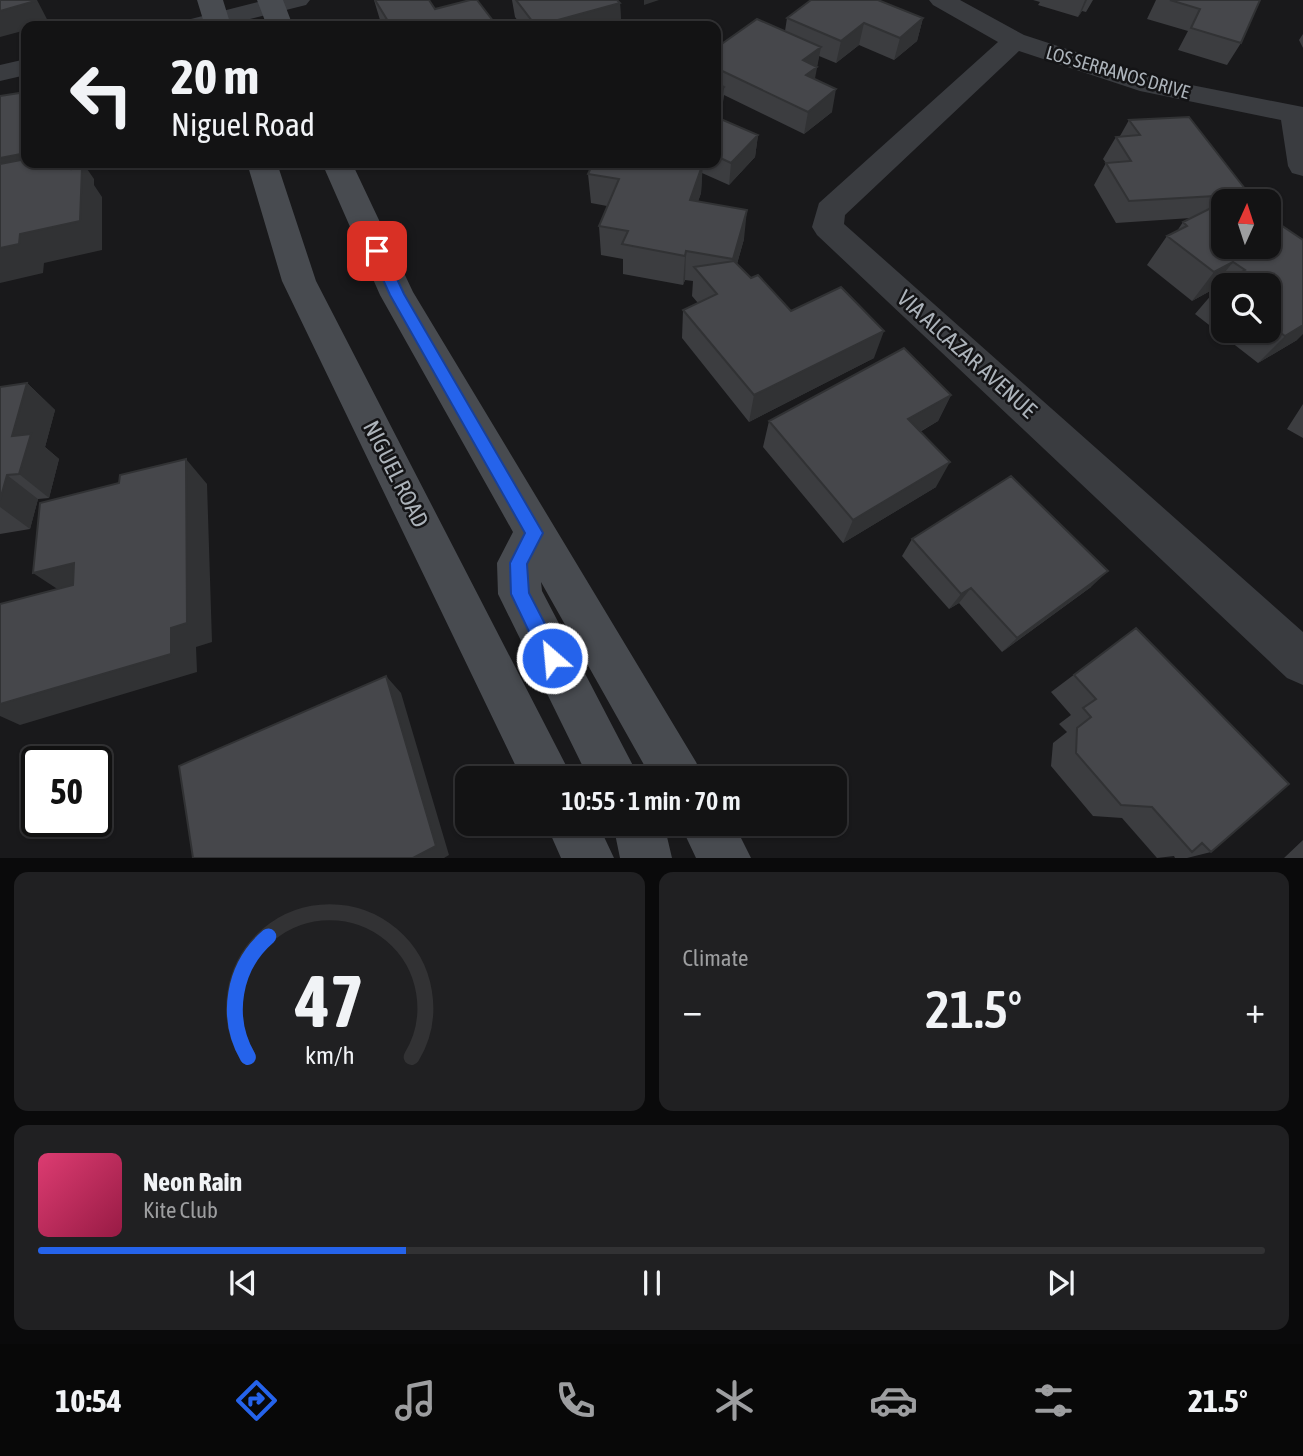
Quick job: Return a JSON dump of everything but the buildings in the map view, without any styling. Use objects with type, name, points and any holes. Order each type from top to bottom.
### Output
[{"type":"main road","name":"NIGUEL ROAD","points":[[264,168],[299,281],[542,766]]},
{"type":"main road","points":[[339,168],[397,295],[671,766]]},
{"type":"main road","points":[[534,533],[518,563],[520,594],[608,766]]},
{"type":"main road","points":[[577,836],[588,858]]},
{"type":"main road","points":[[641,836],[646,858]]},
{"type":"main road","points":[[712,836],[725,858]]},
{"type":"street","points":[[209,18],[274,11],[297,0]]},
{"type":"street","name":"LOS SERRANOS DRIVE","points":[[942,0],[1015,41],[1150,85],[1299,116]]},
{"type":"street","name":"VIA ALCAZAR AVENUE","points":[[1015,41],[830,211],[828,227],[1303,662]]},
{"type":"street","points":[[0,73],[21,68]]},
{"type":"street","points":[[1299,116],[1303,166]]},
{"type":"route","points":[[377,251],[397,295],[534,533],[518,563],[520,594],[552,658]]}]
